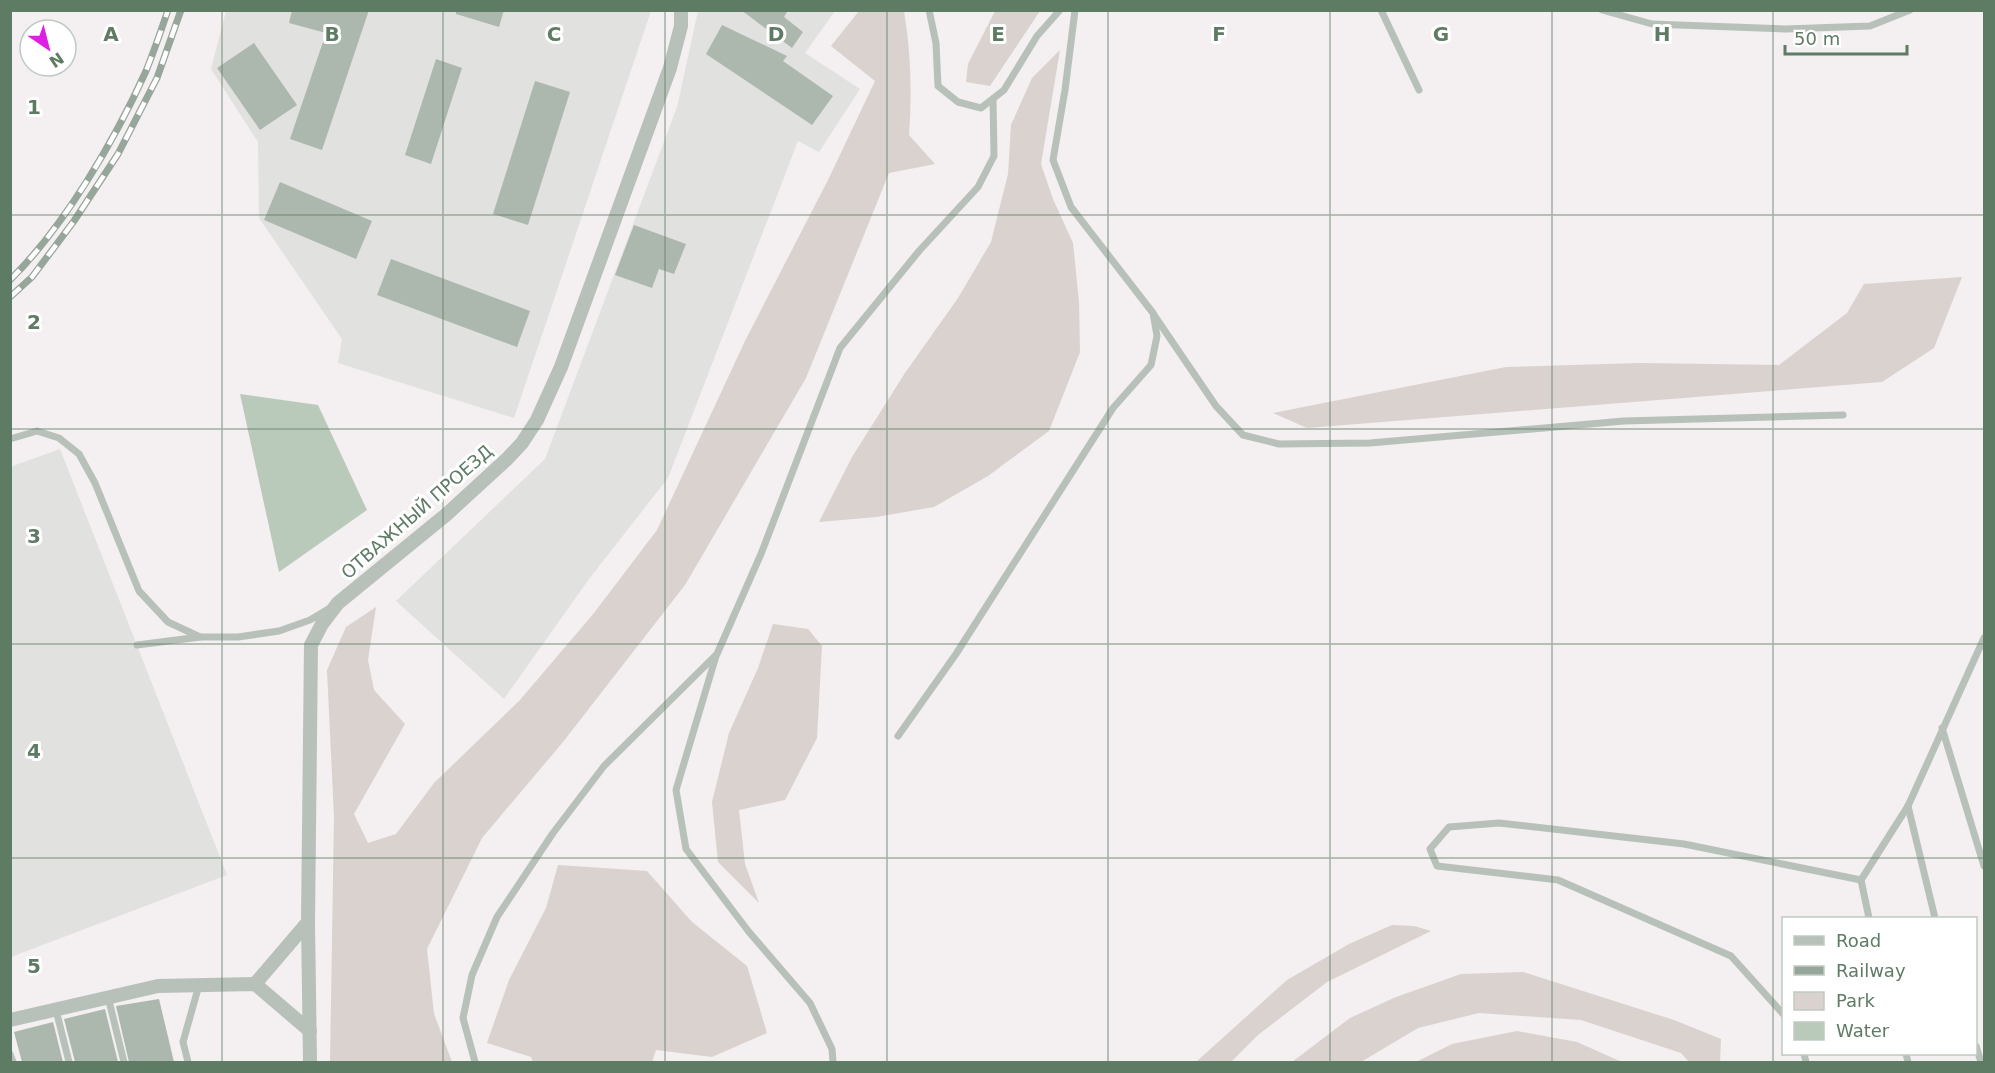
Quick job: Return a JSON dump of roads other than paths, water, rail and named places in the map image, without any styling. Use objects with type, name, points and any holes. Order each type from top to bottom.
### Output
[{"type":"street","name":"ОТВАЖНЫЙ ПРОЕЗД","points":[[310,1062],[308,922],[311,645],[322,624],[338,603],[456,506],[507,459],[522,443],[537,420],[561,367],[670,68],[681,26],[681,10]]},
{"type":"street","points":[[255,984],[308,922]]},
{"type":"street","points":[[10,1020],[158,986],[255,984],[310,1031]]},
{"type":"lane","points":[[929,10],[936,43],[938,86],[958,102],[981,108],[1004,90],[1037,36],[1060,10]]},
{"type":"lane","points":[[1075,10],[1053,160],[1071,207],[1153,313],[1216,406],[1243,435],[1279,444],[1371,443],[1624,421],[1843,415]]},
{"type":"lane","points":[[1381,10],[1419,90]]},
{"type":"lane","points":[[1602,10],[1652,24],[1785,29],[1870,26],[1910,10]]},
{"type":"lane","points":[[833,1062],[832,1049],[810,1003],[749,932],[686,849],[676,790],[717,654],[761,554],[840,348],[919,251],[978,187],[994,156],[993,99]]},
{"type":"lane","points":[[898,736],[956,654],[1113,408],[1151,365],[1156,336],[1153,313]]},
{"type":"lane","points":[[10,439],[36,431],[59,438],[79,454],[95,483],[139,591],[168,622],[200,637]]},
{"type":"lane","points":[[137,645],[200,637],[238,637],[279,631],[310,620],[338,603]]},
{"type":"lane","points":[[1869,917],[1861,880],[1908,806],[1984,638]]},
{"type":"lane","points":[[475,1062],[463,1018],[472,975],[497,917],[553,833],[604,766],[717,654]]},
{"type":"lane","points":[[1942,728],[1984,866]]},
{"type":"lane","points":[[1908,806],[1935,917]]},
{"type":"lane","points":[[1782,1013],[1731,956],[1558,880],[1437,866],[1430,849],[1449,827],[1499,823],[1684,844],[1861,880]]},
{"type":"lane","points":[[188,1062],[183,1042],[200,985]]},
{"type":"lane","points":[[108,997],[124,1062]]},
{"type":"lane","points":[[56,1010],[69,1062]]},
{"type":"lane","points":[[10,1054],[13,1062]]},
{"type":"water","points":[[240,394],[318,405],[367,510],[279,572]]},
{"type":"railway","points":[[10,280],[50,235],[104,153],[146,71],[168,10]]},
{"type":"railway","points":[[10,297],[32,277],[74,221],[118,154],[157,78],[181,10]]}]
